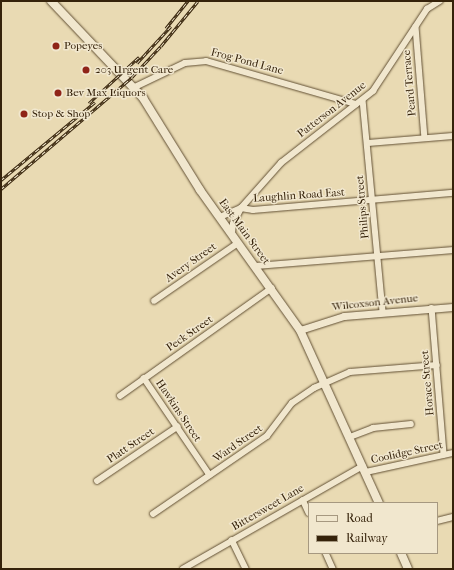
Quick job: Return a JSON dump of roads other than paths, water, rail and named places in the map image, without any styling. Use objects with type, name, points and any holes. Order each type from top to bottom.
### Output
[{"type":"main road","name":"East Main Street","points":[[51,1],[135,87],[153,111],[191,176],[272,288],[300,330],[326,382],[379,502]]},
{"type":"main road","points":[[401,554],[408,569]]},
{"type":"street","name":"Patterson Avenue","points":[[232,233],[231,228],[241,208],[281,163],[363,100],[377,86],[430,4],[440,1]]},
{"type":"street","name":"Peard Terrace","points":[[416,27],[425,138]]},
{"type":"street","name":"Frog Pond Lane","points":[[135,87],[185,63],[206,61],[356,104]]},
{"type":"street","name":"Philips Street","points":[[363,100],[383,312]]},
{"type":"street","points":[[368,143],[453,136]]},
{"type":"street","name":"Laughlin Road East","points":[[241,208],[253,210],[453,194]]},
{"type":"street","name":"Patterson Avenue","points":[[220,217],[241,208]]},
{"type":"street","name":"Avery Street","points":[[154,301],[238,242]]},
{"type":"street","points":[[256,266],[453,250]]},
{"type":"street","name":"Peck Street","points":[[120,396],[272,288]]},
{"type":"street","name":"Wilcoxson Avenue","points":[[300,330],[339,316],[453,307]]},
{"type":"street","name":"Horace Street","points":[[432,308],[444,455]]},
{"type":"street","name":"Ward Street","points":[[153,514],[271,433],[296,399],[326,382],[350,372],[437,365]]},
{"type":"street","name":"Hawkins Street","points":[[144,378],[210,475]]},
{"type":"street","points":[[350,437],[373,428],[411,424]]},
{"type":"street","name":"Platt Street","points":[[97,481],[177,427]]},
{"type":"street","name":"Coolidge Street","points":[[364,469],[453,453]]},
{"type":"street","name":"Bittersweet Lane","points":[[183,569],[303,500],[364,469]]},
{"type":"street","points":[[303,500],[308,511]]},
{"type":"street","points":[[438,521],[453,516]]},
{"type":"street","points":[[232,540],[246,569]]},
{"type":"street","points":[[326,554],[333,569]]},
{"type":"railway","points":[[166,28],[188,1]]},
{"type":"railway","points":[[1,189],[132,77],[161,46],[198,1]]},
{"type":"railway","points":[[137,63],[171,26]]},
{"type":"railway","points":[[89,103],[139,57]]},
{"type":"railway","points":[[1,180],[95,102]]},
{"type":"place","name":"Popeyes","points":[[56,46]]},
{"type":"place","name":"203 Urgent Care","points":[[86,70]]},
{"type":"place","name":"Bev Max Liquors","points":[[58,93]]},
{"type":"place","name":"Stop & Shop","points":[[24,114]]}]
